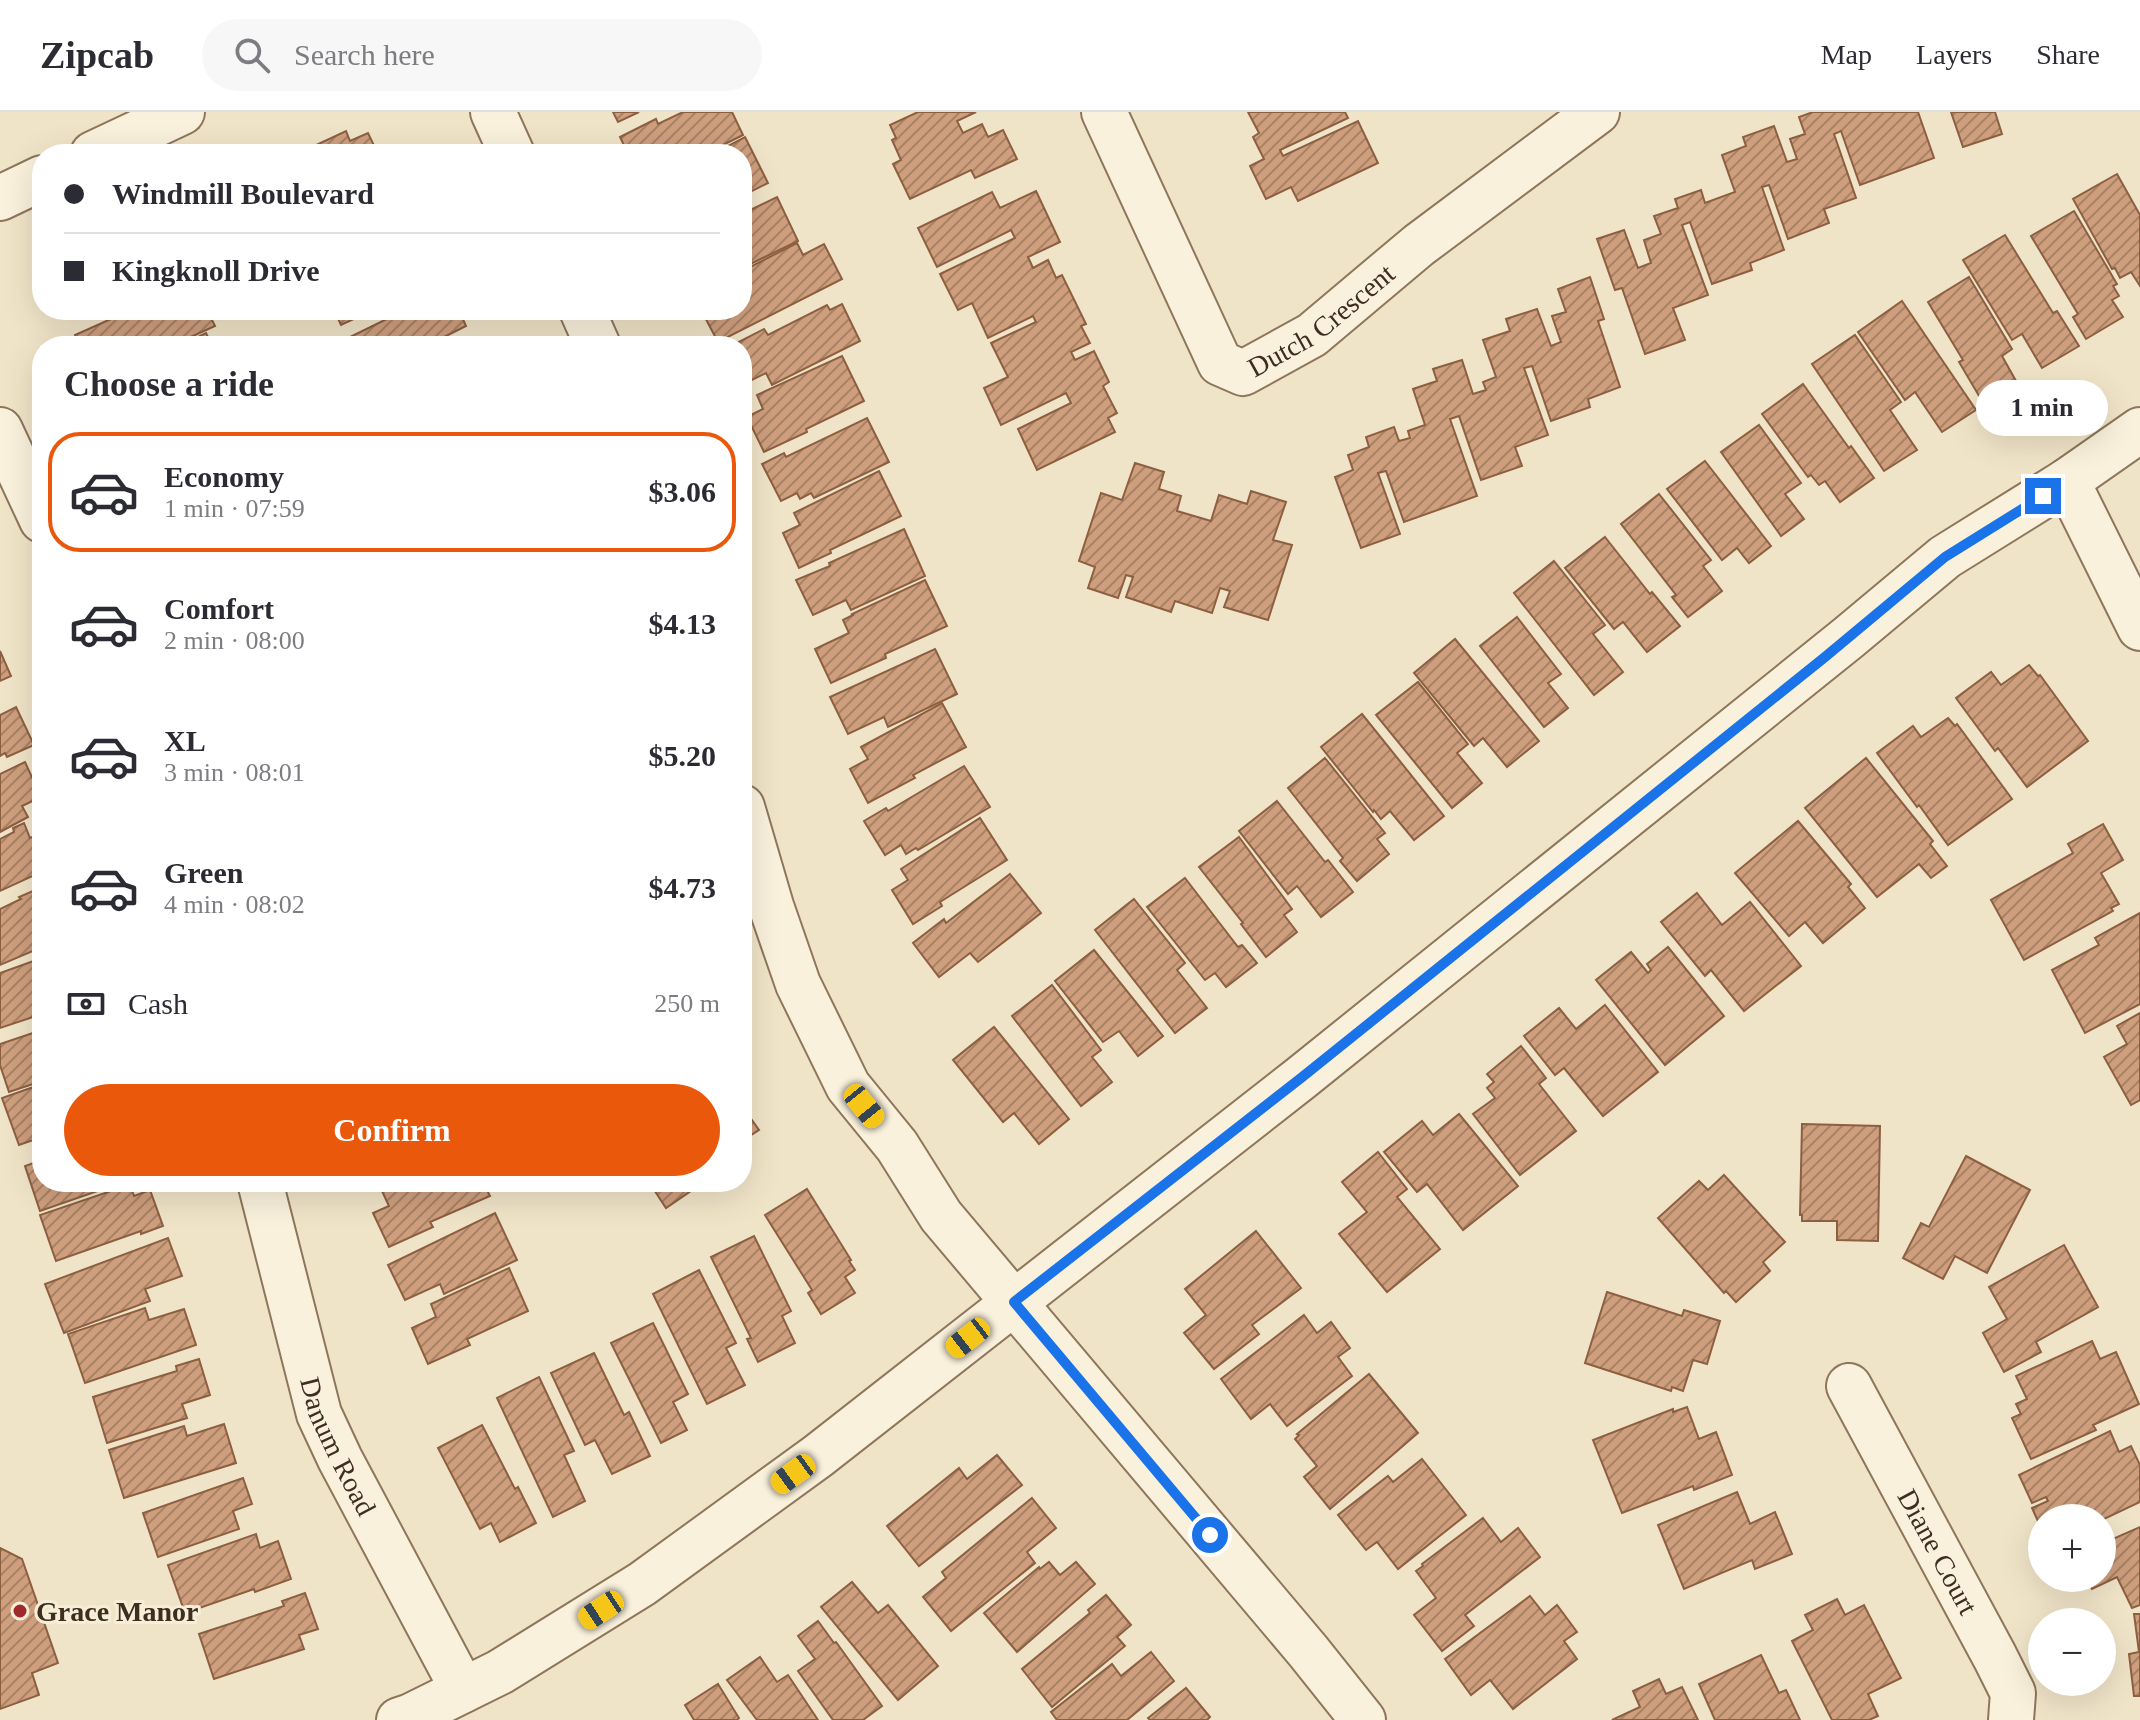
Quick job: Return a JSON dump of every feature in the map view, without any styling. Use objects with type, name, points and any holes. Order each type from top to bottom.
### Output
[{"type":"street","points":[[114,144],[182,112]]},
{"type":"street","points":[[493,112],[507,144]]},
{"type":"street","name":"Dutch Crescent","points":[[1104,112],[1220,363],[1243,373],[1312,335],[1419,245],[1597,112]]},
{"type":"street","points":[[0,198],[32,183]]},
{"type":"street","points":[[0,430],[32,499]]},
{"type":"street","points":[[399,1720],[500,1672],[559,1637],[642,1584],[818,1456],[1301,1078],[1945,557],[2067,481],[2140,430]]},
{"type":"street","points":[[2067,481],[2140,628]]},
{"type":"street","points":[[752,841],[798,984],[848,1086],[897,1146],[941,1216],[1363,1720]]},
{"type":"street","name":"Danum Road","points":[[263,1192],[319,1414],[463,1690]]},
{"type":"street","name":"Diane Court","points":[[1849,1386],[2013,1693],[2011,1720]]},
{"type":"building","points":[[613,112],[639,112],[618,122]]},
{"type":"building","points":[[683,112],[732,112],[743,135],[725,144],[623,144],[620,137],[656,119],[658,124]]},
{"type":"building","points":[[918,112],[976,112],[957,121],[963,133],[982,124],[988,137],[1003,130],[1017,159],[975,178],[971,170],[910,199],[893,164],[901,160],[892,140],[896,138],[890,125]]},
{"type":"building","points":[[1248,112],[1345,112],[1348,118],[1280,150],[1283,156],[1358,121],[1378,163],[1298,201],[1291,187],[1266,199],[1250,166],[1264,159],[1253,137],[1259,133]]},
{"type":"building","points":[[1813,112],[1918,112],[1934,158],[1860,185],[1841,131],[1834,134],[1856,198],[1824,209],[1829,223],[1788,239],[1769,185],[1762,187],[1784,250],[1750,263],[1752,270],[1712,284],[1690,222],[1682,225],[1708,295],[1673,308],[1685,340],[1645,354],[1622,288],[1615,290],[1597,239],[1624,230],[1638,268],[1651,263],[1644,240],[1661,234],[1654,216],[1678,208],[1675,199],[1701,190],[1705,203],[1735,192],[1722,155],[1746,146],[1743,137],[1774,126],[1787,162],[1797,159],[1790,139],[1805,134],[1799,117]]},
{"type":"building","points":[[1951,112],[1995,112],[2002,134],[1963,147]]},
{"type":"building","points":[[346,131],[350,141],[368,133],[373,144],[318,144]]},
{"type":"building","points":[[745,137],[748,144],[732,144]]},
{"type":"building","points":[[752,151],[768,183],[752,191]]},
{"type":"building","points":[[2117,174],[2140,215],[2140,286],[2131,272],[2120,278],[2115,268],[2112,269],[2073,199]]},
{"type":"building","points":[[1036,191],[1060,242],[1028,257],[1033,268],[1048,260],[1056,278],[1062,275],[1086,324],[1081,326],[1090,343],[1071,352],[1075,360],[1094,351],[1109,382],[1103,386],[1117,413],[1108,418],[1115,432],[1037,470],[1018,429],[1071,403],[1066,393],[1001,425],[984,388],[1008,377],[991,343],[1036,322],[1033,316],[988,338],[972,303],[958,310],[940,274],[1015,238],[1011,230],[937,267],[918,228],[992,192],[1000,208]]},
{"type":"building","points":[[777,197],[798,241],[752,263],[752,209]]},
{"type":"building","points":[[2074,211],[2117,284],[2113,286],[2119,296],[2112,300],[2123,317],[2086,339],[2073,317],[2078,314],[2031,236]]},
{"type":"building","points":[[2005,235],[2053,313],[2057,311],[2079,346],[2042,368],[2022,334],[2012,340],[1963,260]]},
{"type":"building","points":[[797,243],[803,255],[824,244],[842,279],[730,336],[715,336],[706,320],[752,320],[752,266]]},
{"type":"building","points":[[1590,277],[1604,319],[1598,321],[1620,387],[1588,399],[1590,407],[1551,421],[1532,366],[1524,368],[1548,435],[1515,447],[1522,466],[1481,480],[1459,416],[1450,419],[1477,496],[1404,522],[1386,471],[1378,473],[1400,534],[1361,548],[1335,477],[1353,470],[1348,455],[1369,447],[1366,437],[1394,427],[1399,441],[1410,438],[1408,431],[1425,425],[1413,389],[1437,381],[1433,369],[1462,360],[1473,394],[1486,390],[1483,382],[1496,377],[1483,340],[1510,331],[1506,319],[1537,309],[1551,346],[1561,342],[1552,316],[1566,312],[1558,289]]},
{"type":"building","points":[[1969,277],[2012,349],[2002,356],[2016,381],[1982,401],[1959,362],[1963,360],[1928,302]]},
{"type":"building","points":[[1902,301],[1976,410],[1942,432],[1915,392],[1905,400],[1858,332]]},
{"type":"building","points":[[842,304],[860,341],[772,385],[766,373],[752,380],[750,336],[764,329],[768,335],[827,305],[830,310]]},
{"type":"building","points":[[109,320],[212,320],[215,326],[193,336],[75,335]]},
{"type":"building","points":[[385,320],[463,320],[466,326],[446,336],[352,336]]},
{"type":"building","points":[[1855,335],[1901,402],[1890,410],[1917,450],[1884,471],[1812,364]]},
{"type":"building","points":[[842,356],[864,401],[764,452],[752,427],[752,414],[763,409],[757,395]]},
{"type":"building","points":[[1803,384],[1874,478],[1840,502],[1825,481],[1819,485],[1811,475],[1808,477],[1762,414]]},
{"type":"building","points":[[867,418],[889,462],[814,498],[811,493],[800,499],[797,493],[781,501],[762,464],[784,453],[786,457]]},
{"type":"building","points":[[1759,425],[1801,483],[1785,494],[1804,519],[1781,536],[1721,452]]},
{"type":"building","points":[[1705,461],[1771,546],[1749,563],[1737,548],[1722,560],[1667,489]]},
{"type":"building","points":[[1135,463],[1164,472],[1159,489],[1181,496],[1177,511],[1211,521],[1219,495],[1247,504],[1251,491],[1286,502],[1273,540],[1292,545],[1268,620],[1224,607],[1230,591],[1220,588],[1212,613],[1175,601],[1171,612],[1126,597],[1133,577],[1126,575],[1118,598],[1088,588],[1095,567],[1079,561],[1101,493],[1122,500]]},
{"type":"building","points":[[879,471],[901,516],[799,568],[783,533],[800,525],[794,513]]},
{"type":"building","points":[[1659,494],[1711,560],[1703,566],[1722,591],[1688,617],[1672,597],[1676,595],[1621,524]]},
{"type":"building","points":[[904,529],[925,576],[851,610],[846,600],[813,615],[796,580]]},
{"type":"building","points":[[1605,537],[1680,626],[1647,652],[1623,622],[1614,629],[1565,568]]},
{"type":"building","points":[[1554,561],[1605,625],[1593,634],[1623,672],[1594,695],[1514,593]]},
{"type":"building","points":[[925,580],[947,626],[831,683],[815,649],[849,633],[843,620],[852,614]]},
{"type":"building","points":[[1517,617],[1561,674],[1548,683],[1568,708],[1544,727],[1480,646]]},
{"type":"building","points":[[1455,639],[1539,741],[1507,767],[1483,738],[1474,746],[1414,673]]},
{"type":"building","points":[[935,649],[957,694],[888,727],[884,717],[848,734],[830,697]]},
{"type":"building","points":[[0,651],[11,676],[0,681]]},
{"type":"building","points":[[2029,665],[2040,675],[2088,741],[2027,787],[1998,748],[1995,751],[1956,698],[1991,672],[2001,685]]},
{"type":"building","points":[[1418,682],[1468,744],[1457,753],[1482,783],[1452,808],[1376,715]]},
{"type":"building","points":[[942,703],[966,747],[868,803],[850,769],[868,759],[861,747]]},
{"type":"building","points":[[16,707],[32,746],[7,757],[5,753],[0,756],[0,715]]},
{"type":"building","points":[[1362,714],[1444,816],[1414,840],[1390,811],[1381,819],[1373,812],[1321,747]]},
{"type":"building","points":[[1948,718],[1955,726],[1957,724],[2012,799],[1948,845],[1877,753],[1913,726],[1921,737]]},
{"type":"building","points":[[1325,758],[1385,833],[1377,839],[1389,854],[1357,881],[1340,861],[1343,858],[1288,788]]},
{"type":"building","points":[[1866,758],[1933,841],[1930,844],[1947,866],[1931,878],[1919,864],[1877,897],[1805,808]]},
{"type":"building","points":[[25,762],[32,777],[32,801],[22,806],[28,817],[0,832],[0,774]]},
{"type":"building","points":[[964,766],[990,807],[918,850],[916,848],[906,854],[901,845],[885,855],[864,821],[886,808],[888,811]]},
{"type":"building","points":[[1277,801],[1353,892],[1321,917],[1297,886],[1288,894],[1239,831]]},
{"type":"building","points":[[980,818],[1007,860],[940,902],[942,906],[913,924],[892,890],[908,880],[901,869]]},
{"type":"building","points":[[1798,821],[1851,884],[1848,887],[1865,908],[1823,943],[1805,922],[1789,936],[1735,873]]},
{"type":"building","points":[[24,823],[32,837],[32,876],[0,891],[0,839],[14,832],[13,828]]},
{"type":"building","points":[[2103,824],[2123,860],[2101,873],[2119,904],[2111,908],[2113,911],[2024,960],[1991,900],[2073,853],[2068,844]]},
{"type":"building","points":[[1239,837],[1292,909],[1284,915],[1297,932],[1266,957],[1199,867]]},
{"type":"building","points":[[1010,874],[1041,913],[978,962],[970,953],[939,977],[913,943],[944,919],[946,923]]},
{"type":"building","points":[[1185,878],[1238,947],[1242,945],[1257,963],[1226,987],[1215,973],[1205,980],[1147,907]]},
{"type":"building","points":[[32,891],[32,951],[0,965],[0,909],[21,899],[19,897]]},
{"type":"building","points":[[1697,893],[1722,925],[1750,902],[1801,966],[1744,1011],[1711,970],[1705,976],[1661,922]]},
{"type":"building","points":[[1134,899],[1185,963],[1177,970],[1207,1008],[1175,1033],[1095,930]]},
{"type":"building","points":[[2140,913],[2140,1004],[2085,1033],[2052,970],[2099,945],[2095,938]]},
{"type":"building","points":[[1668,947],[1724,1016],[1665,1065],[1596,980],[1631,952],[1648,973],[1651,970],[1647,964]]},
{"type":"building","points":[[1094,950],[1163,1036],[1138,1056],[1119,1031],[1103,1042],[1055,981]]},
{"type":"building","points":[[32,962],[32,1017],[0,1028],[0,973]]},
{"type":"building","points":[[1052,985],[1101,1050],[1092,1057],[1112,1082],[1081,1106],[1012,1016]]},
{"type":"building","points":[[1605,1005],[1658,1072],[1603,1116],[1564,1068],[1555,1075],[1524,1036],[1559,1008],[1576,1029]]},
{"type":"building","points":[[2140,1013],[2140,1100],[2131,1105],[2104,1057],[2127,1044],[2117,1026]]},
{"type":"building","points":[[994,1027],[1069,1119],[1039,1144],[1014,1113],[1003,1122],[953,1060]]},
{"type":"building","points":[[32,1033],[32,1084],[9,1092],[0,1065],[0,1044]]},
{"type":"building","points":[[1521,1046],[1546,1078],[1539,1084],[1576,1131],[1520,1175],[1473,1114],[1495,1098],[1487,1088],[1494,1082],[1487,1074]]},
{"type":"building","points":[[32,1088],[32,1140],[19,1145],[2,1098]]},
{"type":"building","points":[[1459,1114],[1518,1186],[1463,1230],[1427,1184],[1417,1192],[1384,1152],[1422,1121],[1433,1135]]},
{"type":"building","points":[[752,1120],[759,1130],[752,1135]]},
{"type":"building","points":[[1802,1124],[1880,1126],[1878,1241],[1837,1240],[1837,1221],[1802,1221]]},
{"type":"building","points":[[1378,1152],[1407,1189],[1397,1197],[1440,1249],[1387,1292],[1339,1234],[1367,1212],[1342,1182]]},
{"type":"building","points":[[1966,1156],[2030,1190],[1987,1273],[1955,1256],[1943,1279],[1903,1258],[1921,1223],[1929,1227]]},
{"type":"building","points":[[32,1164],[32,1187],[25,1166]]},
{"type":"building","points":[[1724,1175],[1785,1242],[1763,1262],[1770,1271],[1736,1302],[1726,1291],[1724,1293],[1658,1218],[1699,1181],[1708,1190]]},
{"type":"building","points":[[807,1189],[855,1270],[845,1277],[855,1293],[821,1314],[808,1293],[812,1290],[765,1215]]},
{"type":"building","points":[[34,1192],[95,1192],[40,1211]]},
{"type":"building","points":[[108,1192],[133,1192],[134,1196],[151,1192],[163,1226],[56,1261],[40,1215]]},
{"type":"building","points":[[382,1192],[488,1192],[490,1196],[430,1222],[433,1227],[389,1247],[373,1213],[389,1206]]},
{"type":"building","points":[[656,1192],[689,1192],[666,1208]]},
{"type":"building","points":[[495,1213],[517,1260],[444,1294],[440,1284],[405,1300],[388,1265]]},
{"type":"building","points":[[1256,1231],[1301,1288],[1252,1325],[1259,1334],[1214,1369],[1184,1333],[1206,1315],[1185,1289]]},
{"type":"building","points":[[754,1236],[791,1311],[782,1316],[795,1343],[758,1362],[747,1339],[751,1338],[711,1257]]},
{"type":"building","points":[[168,1238],[182,1276],[145,1289],[150,1301],[64,1333],[45,1284]]},
{"type":"building","points":[[2064,1245],[2098,1307],[2036,1342],[2041,1352],[2004,1372],[1983,1333],[2007,1319],[1989,1287]]},
{"type":"building","points":[[509,1268],[528,1311],[467,1339],[470,1345],[428,1364],[412,1328],[436,1317],[431,1304]]},
{"type":"building","points":[[699,1270],[736,1343],[726,1348],[745,1385],[707,1404],[653,1294]]},
{"type":"building","points":[[1607,1292],[1682,1316],[1684,1310],[1720,1321],[1707,1364],[1693,1360],[1683,1391],[1672,1387],[1671,1391],[1585,1363]]},
{"type":"building","points":[[145,1308],[149,1320],[184,1309],[196,1345],[85,1383],[68,1334]]},
{"type":"building","points":[[1304,1315],[1317,1333],[1331,1322],[1350,1348],[1338,1357],[1352,1376],[1287,1426],[1270,1404],[1251,1419],[1221,1379]]},
{"type":"building","points":[[653,1323],[688,1394],[673,1402],[687,1430],[661,1443],[611,1343]]},
{"type":"building","points":[[2092,1341],[2100,1359],[2116,1352],[2139,1404],[2093,1425],[2096,1430],[2031,1459],[2012,1418],[2021,1414],[2016,1404],[2027,1399],[2016,1376]]},
{"type":"building","points":[[594,1353],[624,1415],[629,1412],[650,1456],[612,1474],[595,1440],[585,1445],[551,1373]]},
{"type":"building","points":[[199,1359],[210,1395],[182,1404],[187,1418],[107,1443],[93,1397],[177,1371],[176,1366]]},
{"type":"building","points":[[1369,1374],[1418,1433],[1330,1509],[1304,1477],[1317,1466],[1295,1439],[1297,1434]]},
{"type":"building","points":[[539,1377],[574,1451],[564,1455],[585,1501],[553,1517],[497,1398]]},
{"type":"building","points":[[1687,1407],[1699,1439],[1716,1432],[1732,1475],[1622,1513],[1593,1440],[1673,1409],[1673,1412]]},
{"type":"building","points":[[224,1424],[236,1463],[124,1498],[109,1450],[184,1426],[187,1436]]},
{"type":"building","points":[[482,1425],[536,1523],[500,1542],[491,1523],[480,1529],[438,1448]]},
{"type":"building","points":[[2110,1431],[2119,1452],[2131,1446],[2140,1465],[2140,1502],[2116,1513],[2116,1504],[2041,1504],[2048,1501],[2046,1497],[2032,1503],[2019,1475]]},
{"type":"building","points":[[997,1455],[1022,1485],[919,1566],[887,1526],[959,1468],[967,1479]]},
{"type":"building","points":[[1422,1459],[1466,1515],[1398,1569],[1377,1542],[1366,1550],[1338,1515],[1388,1476],[1393,1482]]},
{"type":"building","points":[[243,1478],[252,1504],[233,1511],[239,1529],[158,1557],[143,1513]]},
{"type":"building","points":[[1737,1492],[1750,1524],[1775,1512],[1792,1554],[1755,1569],[1752,1560],[1684,1589],[1658,1525]]},
{"type":"building","points":[[1032,1498],[1056,1528],[1027,1552],[1035,1563],[951,1631],[923,1597],[946,1578],[942,1572]]},
{"type":"building","points":[[1483,1518],[1501,1542],[1518,1528],[1540,1557],[1465,1615],[1474,1626],[1442,1651],[1414,1615],[1436,1598],[1416,1571]]},
{"type":"building","points":[[2140,1527],[2140,1605],[2132,1608],[2116,1577],[2116,1538]]},
{"type":"building","points":[[256,1534],[260,1548],[278,1541],[291,1579],[185,1613],[168,1565]]},
{"type":"building","name":"Grace Manor","points":[[0,1548],[22,1559],[58,1663],[32,1673],[39,1695],[0,1709]]},
{"type":"building","points":[[1049,1562],[1060,1575],[1076,1562],[1095,1584],[1017,1652],[984,1613]]},
{"type":"building","points":[[852,1582],[878,1613],[888,1605],[938,1666],[898,1700],[821,1607]]},
{"type":"building","points":[[305,1593],[318,1629],[299,1635],[304,1649],[214,1679],[199,1634],[284,1606],[282,1601]]},
{"type":"building","points":[[1106,1595],[1131,1625],[1117,1637],[1125,1646],[1052,1707],[1022,1669],[1090,1613],[1088,1610]]},
{"type":"building","points":[[1530,1596],[1545,1615],[1557,1605],[1577,1632],[1564,1641],[1577,1659],[1513,1709],[1490,1680],[1471,1695],[1445,1659]]},
{"type":"building","points":[[1837,1599],[1845,1615],[1864,1605],[1901,1678],[1868,1694],[1878,1716],[1869,1720],[1832,1720],[1792,1641],[1813,1630],[1805,1615]]},
{"type":"building","points":[[2134,1614],[2140,1614],[2140,1696],[2134,1696],[2129,1654],[2139,1652]]},
{"type":"building","points":[[818,1621],[882,1706],[863,1720],[833,1720],[798,1671],[815,1659],[798,1636]]},
{"type":"building","points":[[1151,1652],[1174,1681],[1127,1720],[1057,1720],[1051,1712],[1112,1664],[1121,1676]]},
{"type":"building","points":[[1761,1655],[1779,1693],[1786,1690],[1800,1720],[1715,1720],[1699,1684]]},
{"type":"building","points":[[760,1657],[777,1682],[788,1675],[818,1720],[757,1720],[727,1680]]},
{"type":"building","points":[[1659,1679],[1666,1694],[1682,1687],[1698,1720],[1612,1720],[1640,1707],[1633,1691]]},
{"type":"building","points":[[718,1684],[739,1718],[694,1720],[685,1705]]},
{"type":"building","points":[[1186,1688],[1210,1717],[1207,1720],[1148,1718]]},
{"type":"place","name":"Grace Manor","points":[[20,1611]]},
{"type":"route","points":[[1210,1535],[1014,1302],[1301,1078],[1945,557],[2043,496]]}]
